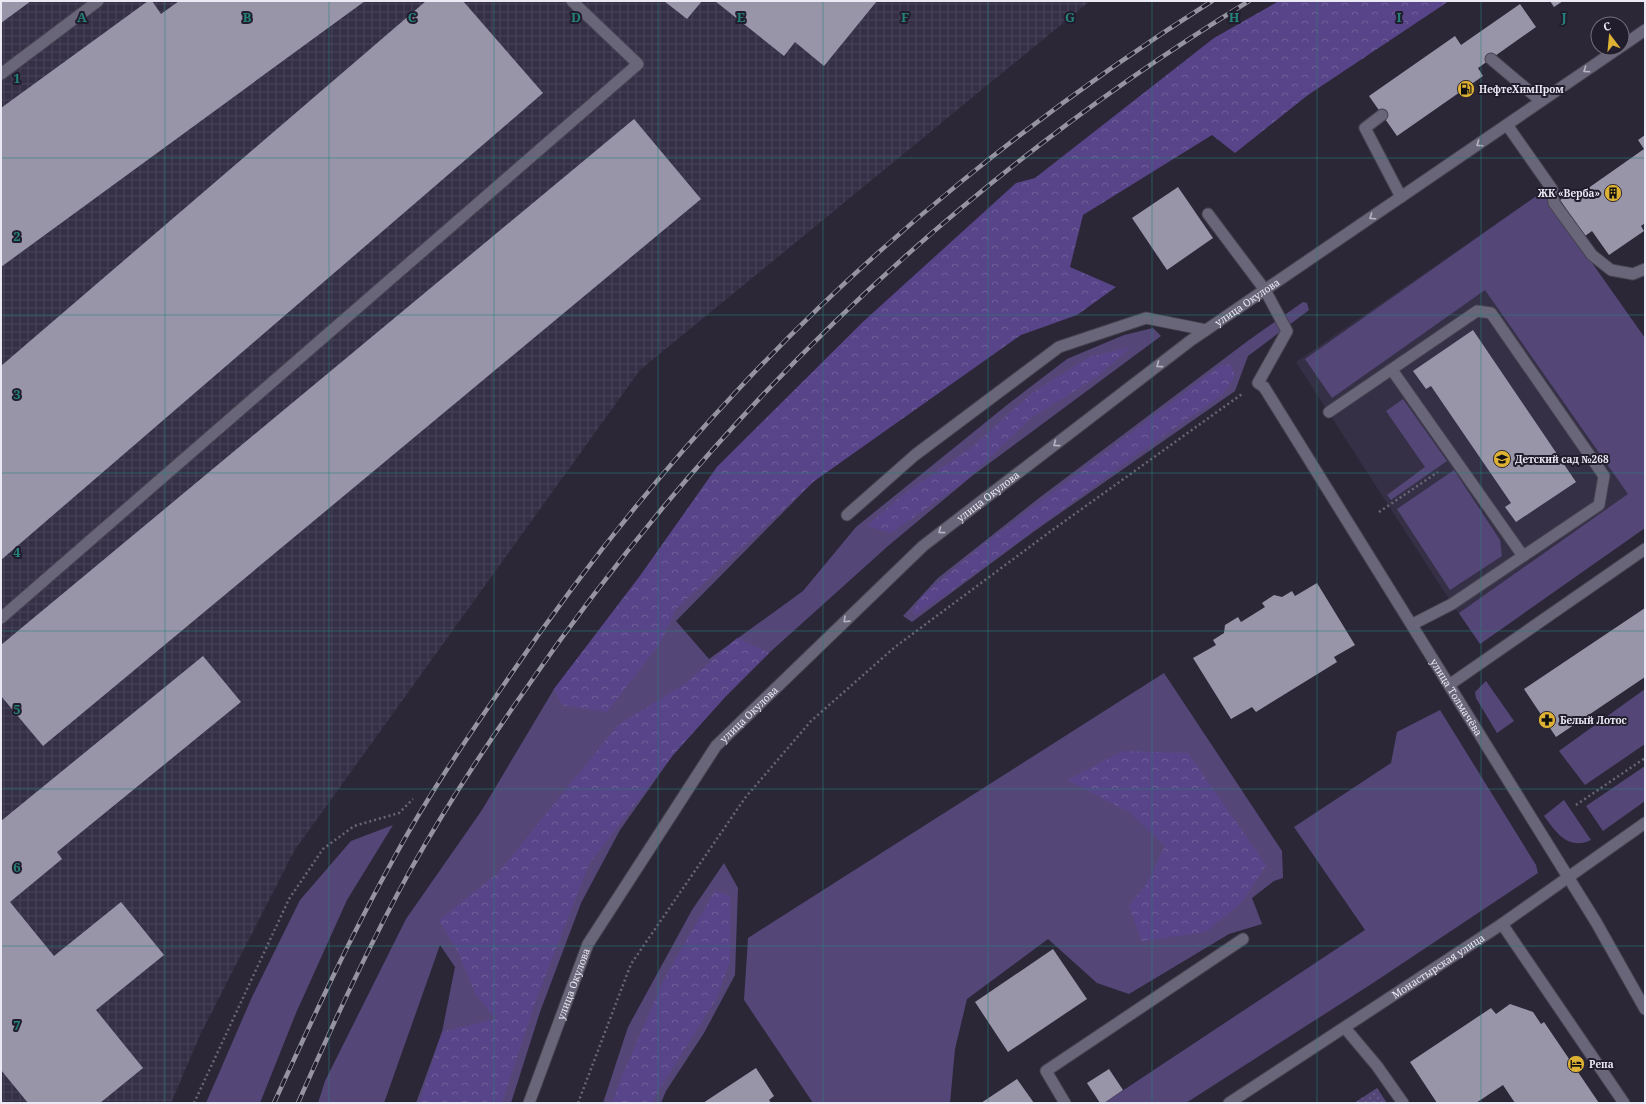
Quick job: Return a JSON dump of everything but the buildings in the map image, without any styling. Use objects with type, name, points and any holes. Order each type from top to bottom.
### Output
[{"type":"main road","points":[[1,74],[98,1]]},
{"type":"main road","points":[[1,618],[638,64],[572,1]]},
{"type":"main road","points":[[1630,40],[1645,30]]},
{"type":"main road","name":"улица Окулова","points":[[529,1103],[588,944],[716,746],[923,546],[1206,330],[1607,56]]},
{"type":"main road","points":[[1490,59],[1541,101]]},
{"type":"main road","points":[[1382,115],[1365,128],[1401,197]]},
{"type":"main road","points":[[1506,125],[1552,189],[1554,203],[1592,255],[1611,270],[1633,274],[1645,269]]},
{"type":"main road","points":[[1208,214],[1265,290],[1287,331],[1261,385]]},
{"type":"main road","points":[[1329,412],[1477,311],[1491,313],[1604,476],[1599,505],[1452,604],[1413,624]]},
{"type":"main road","points":[[847,516],[915,455],[1059,347],[1146,318],[1206,330]]},
{"type":"main road","points":[[1392,370],[1523,556]]},
{"type":"main road","name":"улица Толмачёва","points":[[1261,385],[1413,624],[1449,685],[1596,922],[1645,1009]]},
{"type":"main road","points":[[1449,685],[1645,549]]},
{"type":"main road","name":"Монастырская улица","points":[[1229,1103],[1502,924],[1645,824]]},
{"type":"main road","points":[[1502,924],[1624,1103]]},
{"type":"main road","points":[[1065,1103],[1046,1072],[1243,938]]},
{"type":"main road","points":[[1345,1028],[1377,1066],[1403,1103]]},
{"type":"path","points":[[578,1103],[631,964],[745,798],[811,722],[895,646],[1051,531],[1261,385]]},
{"type":"path","points":[[1379,512],[1456,460]]},
{"type":"path","points":[[1576,805],[1645,758]]},
{"type":"path","points":[[194,1103],[289,899],[322,849],[354,826],[399,813],[413,799]]},
{"type":"shaded area","points":[[1,1],[1090,1],[640,370],[294,851],[200,1035],[171,1103],[1,1103]]},
{"type":"shaded area","name":"Детский сад №268","points":[[1542,192],[1645,528],[1480,644],[1452,604],[1296,362]]},
{"type":"shaded area","points":[[1542,192],[1645,338],[1645,528],[1480,644],[1459,613],[1628,494],[1485,290],[1332,398],[1305,359]]},
{"type":"shaded area","points":[[1303,302],[1307,303],[1309,310],[1248,356],[1235,391],[1036,530],[912,622],[903,616],[938,578],[1039,498],[1249,340]]},
{"type":"shaded area","points":[[865,320],[813,482],[676,621],[709,659],[803,591],[856,527],[1007,405],[1067,359],[1124,335],[1153,328],[1161,336],[972,476],[888,546],[769,653],[726,696],[673,755],[620,830],[581,903],[540,1012],[511,1103],[416,1103],[442,1032],[455,967],[440,945],[384,1103],[318,1103],[325,1081],[406,919],[482,810],[554,689],[640,576],[717,467]]},
{"type":"shaded area","points":[[1403,399],[1447,461],[1391,500],[1387,495],[1425,467],[1386,411]]},
{"type":"shaded area","points":[[1454,470],[1500,540],[1502,556],[1450,590],[1397,509]]},
{"type":"shaded area","points":[[1164,673],[1282,851],[1283,878],[1274,881],[1252,898],[1262,924],[1229,934],[1129,994],[1097,983],[1048,939],[967,999],[955,1049],[950,1103],[813,1103],[744,1000],[748,938]]},
{"type":"shaded area","points":[[1486,681],[1514,721],[1497,733],[1476,698],[1475,692]]},
{"type":"shaded area","points":[[1645,689],[1645,744],[1585,785],[1559,751]]},
{"type":"shaded area","points":[[1440,710],[1536,865],[1538,873],[1373,983],[1186,1103],[1104,1103],[1365,930],[1294,827],[1391,763],[1397,732]]},
{"type":"shaded area","points":[[1645,766],[1645,801],[1603,831],[1586,806]]},
{"type":"shaded area","points":[[1564,800],[1591,840],[1583,843],[1576,843],[1563,838],[1544,816]]},
{"type":"shaded area","points":[[393,825],[347,900],[296,1013],[260,1103],[206,1103],[252,997],[300,900],[351,841]]},
{"type":"shaded area","points":[[724,863],[738,888],[735,975],[704,1033],[666,1091],[661,1103],[603,1103],[628,1027],[692,910]]},
{"type":"shaded area","points":[[1377,1088],[1387,1103],[1354,1103]]},
{"type":"green space","points":[[1279,1],[1449,1],[1308,95],[1235,153],[1212,135],[1083,215],[1070,267],[1116,287],[1077,315],[1021,335],[813,482],[676,609],[660,643],[607,712],[562,705],[554,689],[640,576],[717,467],[865,320],[1016,183],[1035,178],[1214,38]]},
{"type":"green space","points":[[1131,347],[1097,377],[1031,418],[964,482],[891,533],[867,526],[901,496],[971,448],[1032,393],[1089,357]]},
{"type":"green space","points":[[1230,364],[1235,376],[1223,394],[1139,453],[948,593],[916,614],[913,613],[921,597],[983,545],[1220,366]]},
{"type":"green space","points":[[737,638],[769,653],[726,696],[673,755],[589,864],[535,1003],[502,1103],[419,1103],[442,1032],[495,1019],[475,993],[458,952],[439,920],[498,873],[618,725],[686,683]]},
{"type":"green space","points":[[1123,751],[1188,753],[1266,865],[1242,902],[1206,932],[1142,941],[1129,906],[1147,883],[1165,846],[1129,812],[1067,780]]},
{"type":"green space","points":[[715,891],[730,896],[730,961],[717,998],[657,1093],[653,1103],[612,1103],[622,1076],[664,979]]},
{"type":"railway","points":[[274,1103],[362,918],[407,835],[433,791],[476,725],[558,607],[614,534],[672,463],[734,394],[787,339],[901,232],[961,182],[1084,87],[1212,1]]},
{"type":"railway","points":[[298,1103],[366,956],[411,869],[451,802],[508,714],[597,590],[677,491],[761,397],[849,308],[942,224],[1040,145],[1142,70],[1249,1]]},
{"type":"place","name":"НефтеХимПром","points":[[1466,89]]},
{"type":"place","name":"ЖК «Верба»","points":[[1613,193]]},
{"type":"place","name":"Детский сад №268","points":[[1502,459]]},
{"type":"place","name":"Белый Лотос","points":[[1547,720]]},
{"type":"place","name":"Репа","points":[[1576,1064]]}]
